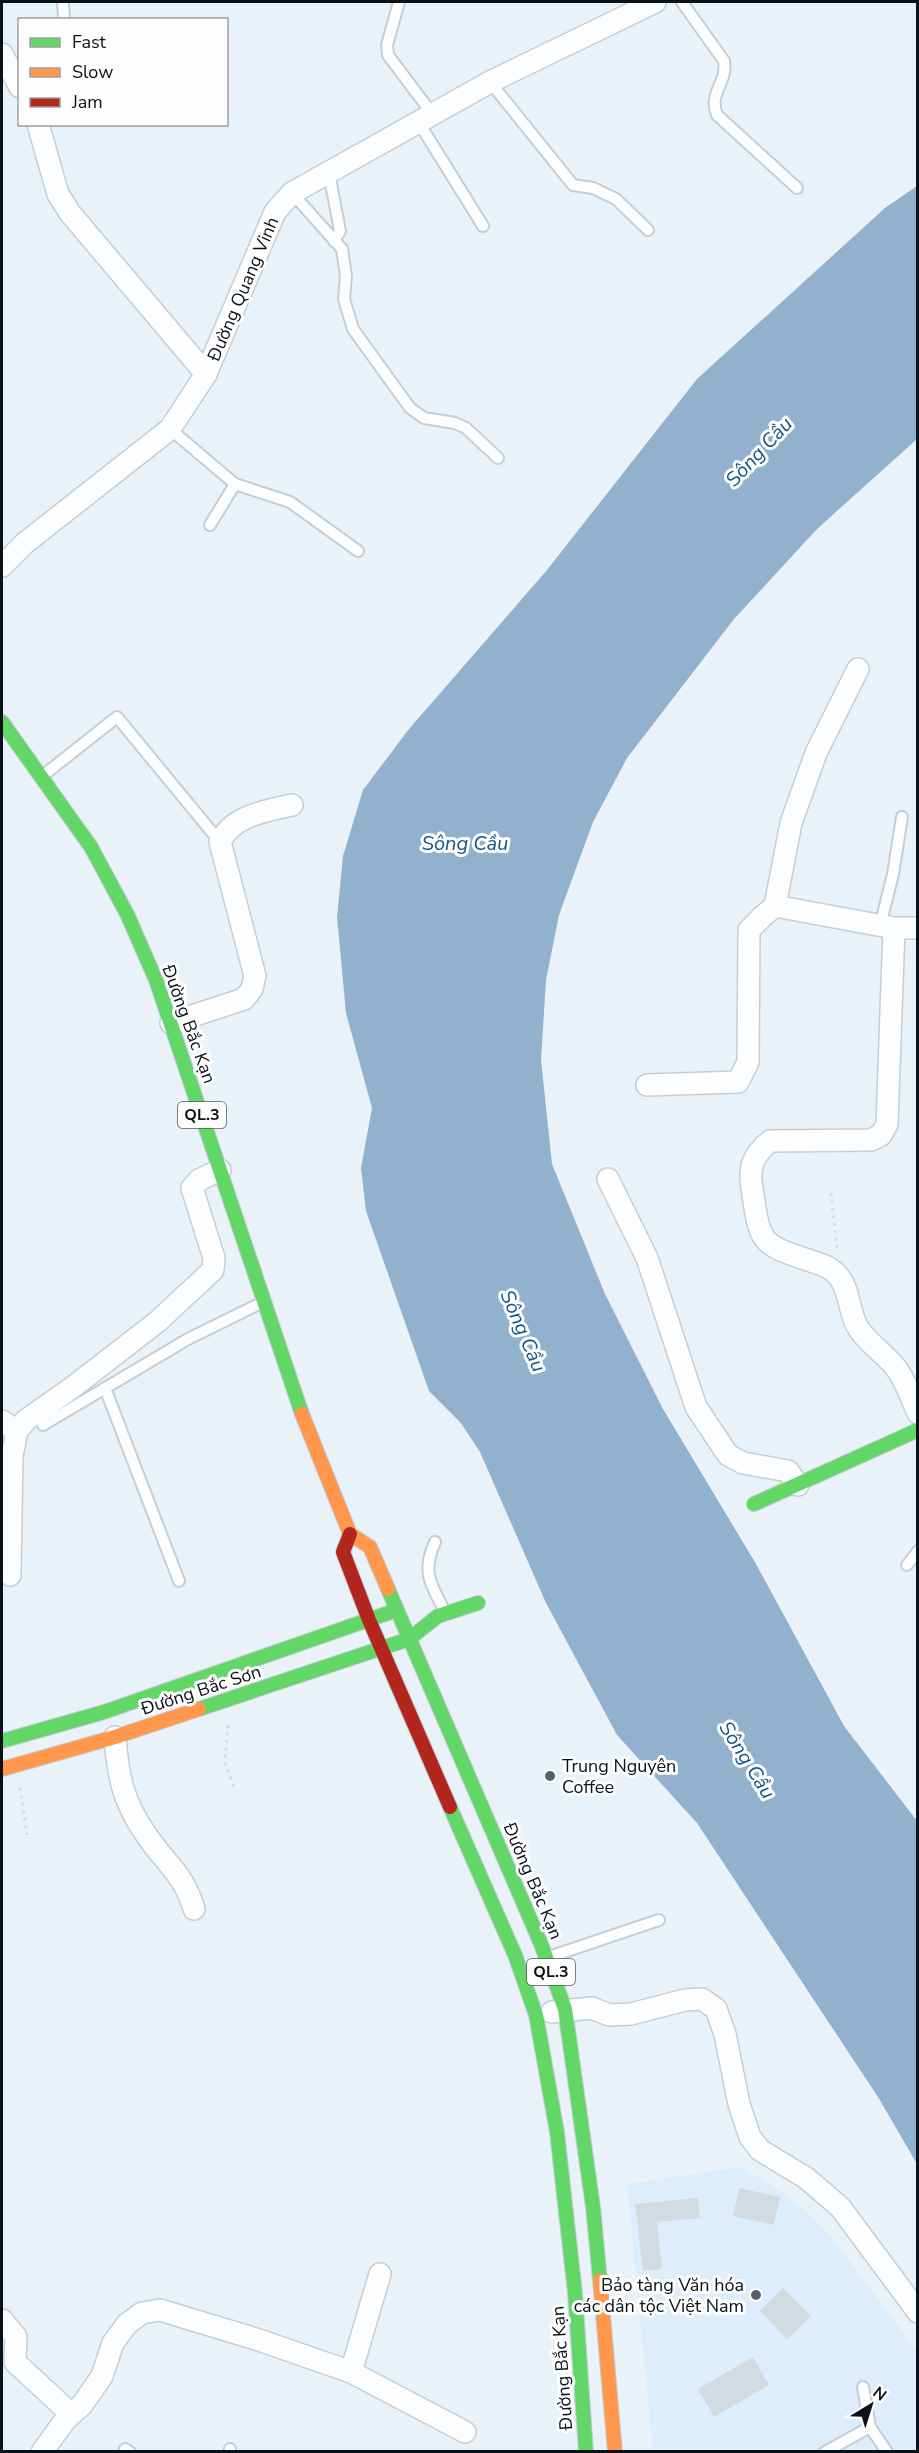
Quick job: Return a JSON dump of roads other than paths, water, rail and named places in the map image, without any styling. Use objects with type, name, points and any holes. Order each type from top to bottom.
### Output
[{"type":"main road","name":"Đường Bắc Kạn","points":[[2,723],[91,847],[127,914],[171,1023],[306,1427],[350,1534],[370,1547],[546,1958],[565,2009],[593,2207],[615,2451]]},
{"type":"main road","points":[[754,1504],[917,1430]]},
{"type":"main road","name":"Đường Bắc Kạn","points":[[350,1534],[343,1552],[369,1620],[515,1955],[536,2015],[559,2144],[575,2293],[586,2451]]},
{"type":"main road","points":[[397,1610],[441,1614],[478,1603]]},
{"type":"main road","name":"Đường Bắc Sơn","points":[[2,1741],[104,1712],[397,1610]]},
{"type":"main road","name":"Đường Bắc Sơn","points":[[2,1768],[115,1737],[409,1639],[441,1614]]},
{"type":"street","name":"Đường Quang Vinh","points":[[2,566],[25,543],[170,429],[206,374],[275,212],[292,193],[490,82],[655,2]]},
{"type":"street","points":[[10,60],[18,82]]},
{"type":"street","points":[[39,126],[58,194],[70,213],[206,374]]},
{"type":"street","points":[[647,1086],[738,1082],[748,1062],[749,930],[775,906],[791,823],[816,753],[858,669]]},
{"type":"street","points":[[171,1023],[244,999],[252,989],[255,976],[220,842],[225,831],[256,813],[292,805]]},
{"type":"street","points":[[775,906],[887,927],[918,928]]},
{"type":"street","points":[[887,927],[887,1124],[881,1135],[871,1140],[771,1141],[758,1150],[752,1163],[750,1180],[757,1221],[763,1238],[776,1250],[830,1267],[841,1279],[856,1324],[869,1342],[895,1366],[905,1382],[917,1430]]},
{"type":"street","points":[[10,1575],[12,1456],[9,1426],[26,1420],[73,1387],[157,1322],[213,1270],[214,1257],[192,1188],[199,1180],[220,1170]]},
{"type":"street","points":[[608,1179],[650,1267],[696,1407],[728,1455],[743,1463],[788,1470],[798,1485]]},
{"type":"street","points":[[115,1737],[118,1776],[123,1793],[147,1836],[181,1877],[194,1909]]},
{"type":"street","points":[[536,2015],[565,2009],[592,2008],[609,2015],[631,2014],[685,2000],[702,2000],[716,2009],[724,2034],[739,2104],[750,2137],[759,2150],[806,2178],[840,2207],[918,2312]]},
{"type":"street","points":[[351,2372],[380,2274]]},
{"type":"street","points":[[42,2451],[71,2414],[82,2405],[102,2376],[113,2343],[127,2324],[142,2313],[160,2310],[259,2340],[351,2372],[465,2432]]},
{"type":"street","points":[[2,2320],[16,2337],[15,2362],[71,2414]]},
{"type":"lane","points":[[63,2],[64,18]]},
{"type":"lane","points":[[399,2],[387,45],[388,55],[426,119],[483,226]]},
{"type":"lane","points":[[682,2],[724,61],[723,79],[714,96],[713,105],[717,115],[797,188]]},
{"type":"lane","points":[[490,82],[573,185],[593,188],[616,199],[648,230]]},
{"type":"lane","points":[[329,173],[340,231],[334,241]]},
{"type":"lane","points":[[292,193],[342,249],[346,276],[344,299],[353,329],[410,408],[424,418],[455,423],[466,428],[498,458]]},
{"type":"lane","points":[[170,429],[236,484],[290,502],[358,551]]},
{"type":"lane","points":[[210,525],[236,484]]},
{"type":"lane","points":[[42,776],[117,717],[220,842]]},
{"type":"lane","points":[[887,927],[902,816]]},
{"type":"lane","points":[[43,1425],[188,1339],[264,1302]]},
{"type":"lane","points":[[105,1388],[179,1581]]},
{"type":"lane","points":[[435,1542],[428,1559],[427,1575],[441,1614]]},
{"type":"lane","points":[[907,1565],[918,1551]]},
{"type":"lane","points":[[546,1958],[659,1920]]},
{"type":"lane","points":[[863,2387],[870,2427],[887,2451]]},
{"type":"lane","points":[[825,2451],[870,2427]]},
{"type":"water","name":"Sông Cầu","points":[[917,186],[917,439],[817,529],[734,619],[627,758],[593,822],[559,915],[546,980],[541,1060],[552,1164],[605,1294],[663,1409],[756,1564],[844,1726],[917,1821],[917,2164],[878,2097],[697,1823],[617,1735],[546,1603],[480,1452],[461,1423],[429,1391],[366,1211],[361,1168],[372,1108],[346,1013],[337,917],[343,856],[363,790],[409,729],[547,570],[697,379],[885,208]]},
{"type":"place","name":"Trung Nguyên Coffee","points":[[550,1776]]},
{"type":"place","name":"Bảo tàng Văn hóa các dân tộc Việt Nam","points":[[756,2295]]}]
